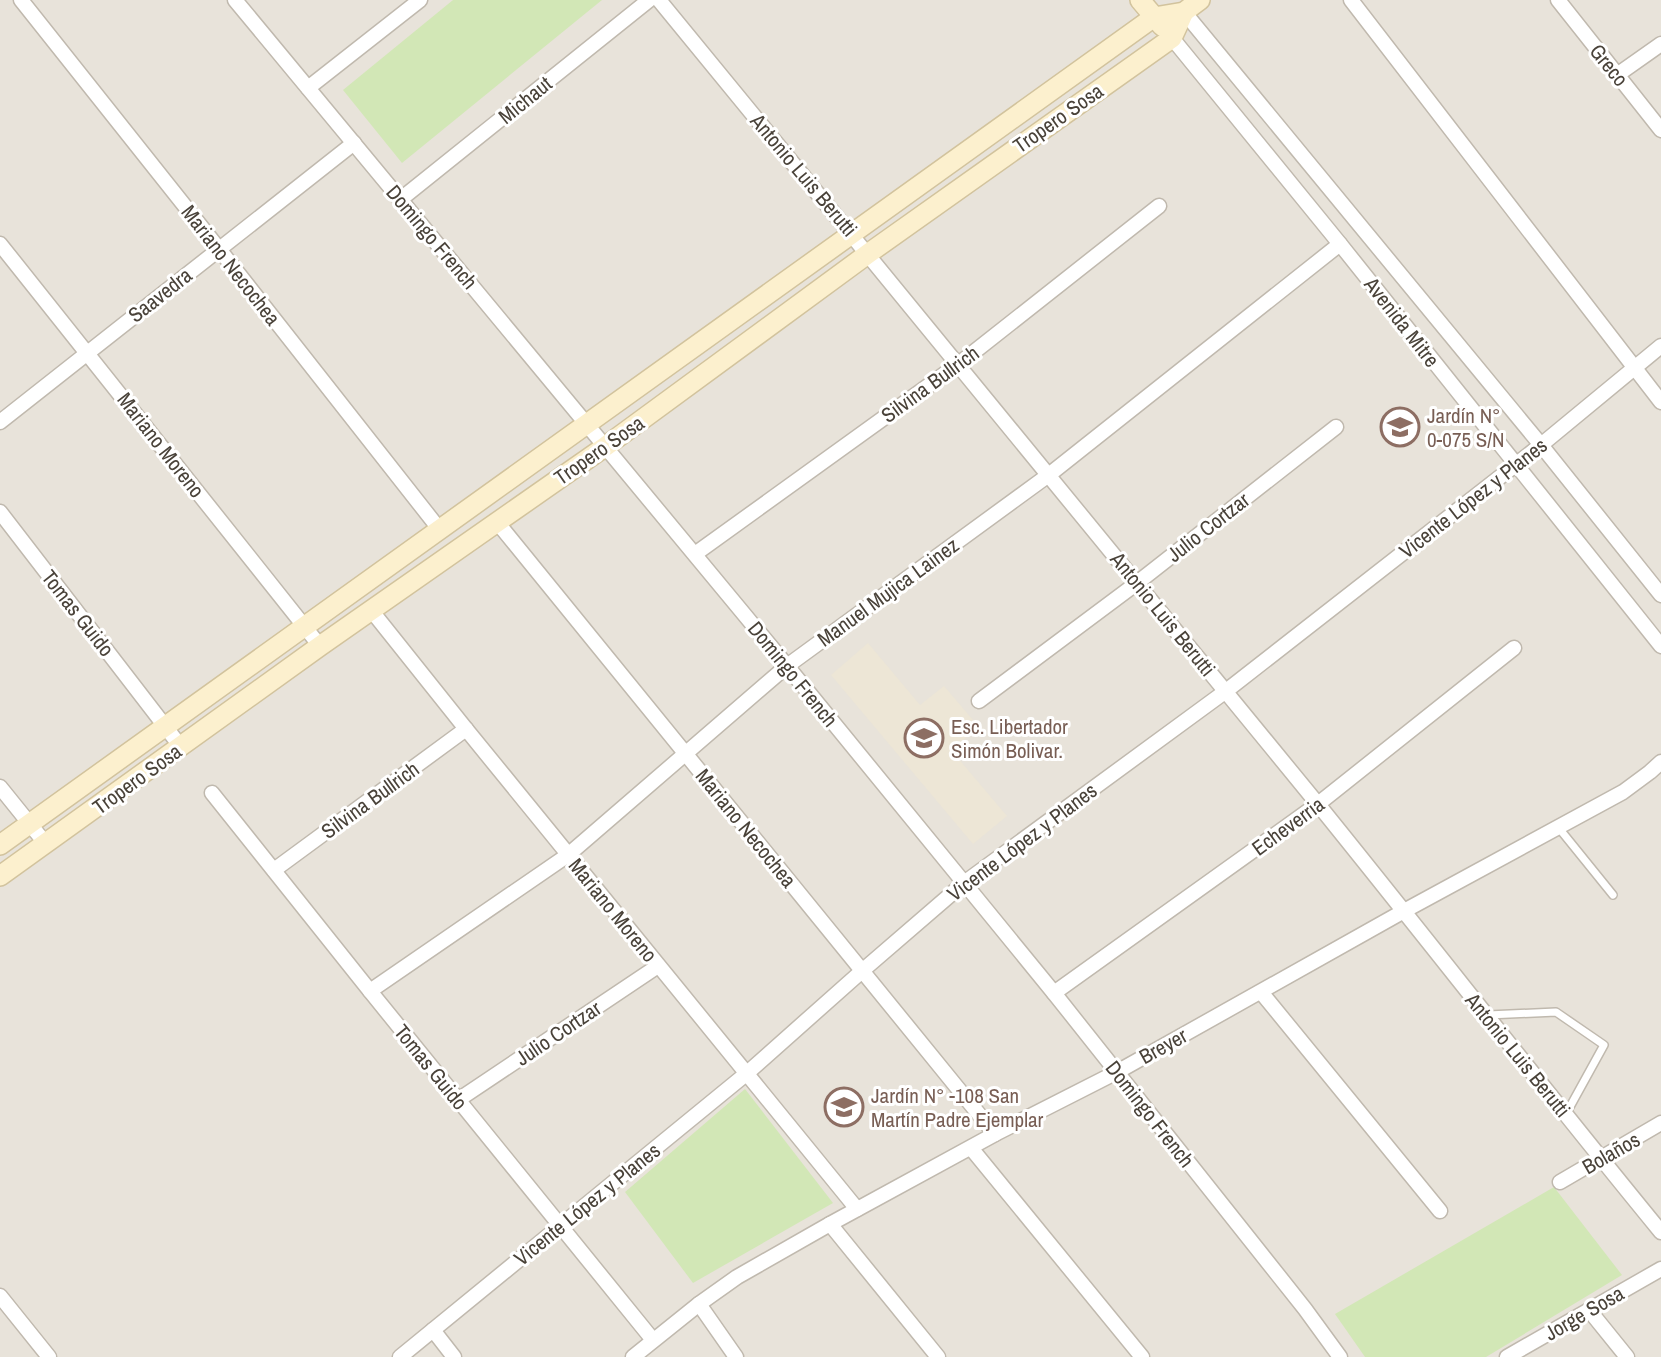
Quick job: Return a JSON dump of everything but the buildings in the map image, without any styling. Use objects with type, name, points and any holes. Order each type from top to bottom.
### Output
[{"type":"street","name":"Mariano Necochea","points":[[21,0],[440,530]]},
{"type":"street","name":"Domingo French","points":[[235,0],[788,666],[1054,993],[1305,1309],[1340,1357]]},
{"type":"street","points":[[308,88],[420,0]]},
{"type":"street","name":"Michaut","points":[[401,199],[649,0]]},
{"type":"street","name":"Antonio Luis Berutti","points":[[659,0],[960,363],[1661,1232]]},
{"type":"street","name":"Avenida Mitre","points":[[1140,0],[1340,244],[1661,646]]},
{"type":"street","points":[[1351,0],[1661,402]]},
{"type":"street","name":"Greco","points":[[1558,0],[1661,130]]},
{"type":"street","name":"Tropero Sosa","points":[[0,845],[1154,17],[1187,4]]},
{"type":"street","name":"Tropero Sosa","points":[[0,876],[320,646],[606,446],[869,253],[1172,38],[1187,4]]},
{"type":"street","name":"Avenida Mitre","points":[[1187,4],[1661,595]]},
{"type":"street","points":[[1617,75],[1661,44]]},
{"type":"street","name":"Saavedra","points":[[0,422],[354,143]]},
{"type":"street","name":"Silvina Bullrich","points":[[695,554],[960,363],[1159,205]]},
{"type":"street","name":"Mariano Moreno","points":[[0,244],[320,646]]},
{"type":"street","name":"Manuel Mujica Lainez","points":[[370,991],[568,855],[788,666],[1050,474],[1340,244]]},
{"type":"street","name":"Vicente López y Planes","points":[[400,1357],[746,1074],[964,883],[1226,691],[1541,445],[1661,346]]},
{"type":"street","name":"Julio Cortzar","points":[[979,701],[1137,583],[1336,427]]},
{"type":"street","name":"Tomas Guido","points":[[0,512],[181,747]]},
{"type":"street","name":"Mariano Necochea","points":[[498,522],[995,1134]]},
{"type":"street","name":"Mariano Moreno","points":[[371,610],[857,1209]]},
{"type":"street","name":"Echeverria","points":[[1054,993],[1318,804],[1514,648]]},
{"type":"street","name":"Silvina Bullrich","points":[[274,870],[466,729]]},
{"type":"street","name":"Breyer","points":[[633,1357],[737,1276],[995,1134],[1117,1072],[1557,826],[1623,792],[1661,762]]},
{"type":"street","points":[[0,787],[46,844]]},
{"type":"street","name":"Tomas Guido","points":[[212,793],[653,1340]]},
{"type":"street","name":"Julio Cortzar","points":[[458,1100],[658,966]]},
{"type":"street","points":[[1261,992],[1440,1211]]},
{"type":"street","name":"Bolaños","points":[[1560,1182],[1661,1123]]},
{"type":"street","points":[[971,1148],[1142,1357]]},
{"type":"street","points":[[830,1223],[937,1357]]},
{"type":"street","name":"Jorge Sosa","points":[[1507,1357],[1661,1269]]},
{"type":"street","points":[[0,1296],[49,1357]]},
{"type":"street","points":[[699,1304],[736,1357]]},
{"type":"street","points":[[1589,1310],[1627,1357]]},
{"type":"street","points":[[433,1330],[454,1357]]},
{"type":"lane","points":[[1557,826],[1613,895]]},
{"type":"lane","points":[[1486,1015],[1556,1013],[1604,1045],[1566,1115]]},
{"type":"shaded area","points":[[0,0],[1661,0],[1661,1357],[0,1357]]},
{"type":"shaded area","name":"Esc. Libertador Simón Bolivar.","points":[[868,643],[920,705],[944,686],[979,727],[951,750],[1007,816],[973,844],[831,675]]},
{"type":"green space","points":[[453,0],[602,0],[402,163],[343,90]]},
{"type":"green space","points":[[745,1089],[833,1203],[693,1283],[625,1192]]},
{"type":"green space","points":[[1554,1187],[1622,1275],[1486,1357],[1365,1357],[1335,1314]]},
{"type":"place","name":"Jardín N° 0-075 S/N","points":[[1400,427]]},
{"type":"place","name":"Esc. Libertador Simón Bolivar.","points":[[924,738]]},
{"type":"place","name":"Jardín N° -108 San Martín Padre Ejemplar","points":[[844,1107]]}]
